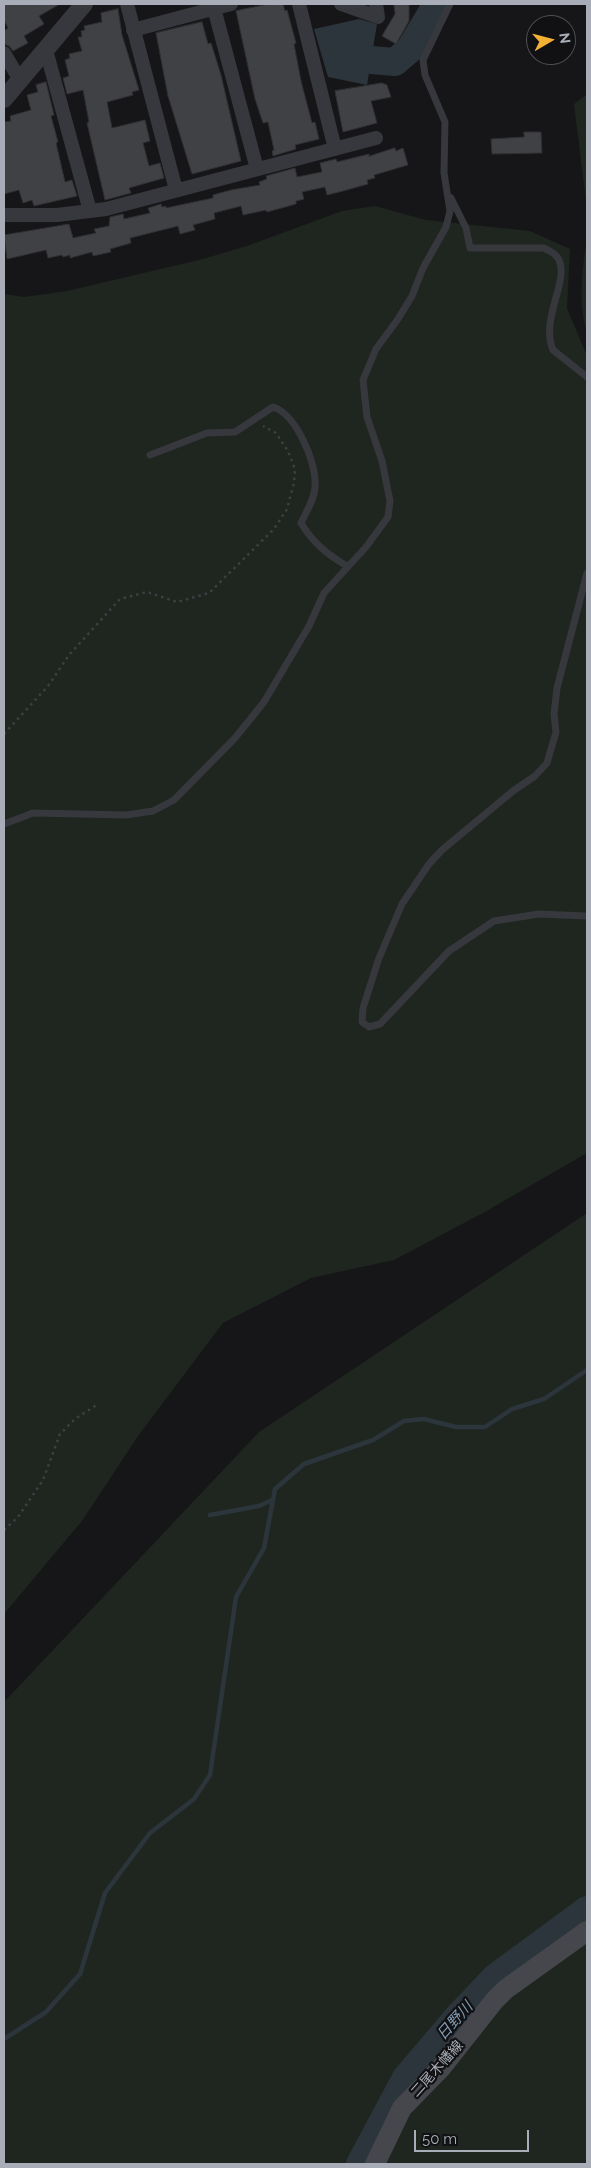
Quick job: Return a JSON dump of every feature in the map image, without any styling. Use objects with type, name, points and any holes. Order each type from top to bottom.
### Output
[{"type":"main road","name":"二尾木幡線","points":[[375,2164],[402,2108],[441,2068],[494,2001],[506,1989],[587,1931]]},
{"type":"street","points":[[4,99],[84,4]]},
{"type":"street","points":[[127,4],[176,190]]},
{"type":"street","points":[[134,30],[231,4]]},
{"type":"street","points":[[299,4],[335,149]]},
{"type":"street","points":[[341,4],[378,17],[376,4]]},
{"type":"street","points":[[214,8],[257,169]]},
{"type":"street","points":[[46,50],[90,211]]},
{"type":"street","points":[[4,54],[20,80]]},
{"type":"street","points":[[4,215],[57,215],[90,211],[376,138]]},
{"type":"lane","points":[[4,824],[33,813],[126,815],[153,811],[174,800],[235,738],[264,702],[309,626],[324,594],[347,566],[366,547],[388,517],[390,501],[382,461],[367,418],[363,380],[374,354],[407,303],[446,227],[450,211],[444,173],[445,122],[425,75],[423,60],[450,4]]},
{"type":"lane","points":[[449,196],[466,228],[470,248],[544,248],[554,254],[559,260],[560,276],[551,315],[550,340],[553,350],[587,377]]},
{"type":"lane","points":[[150,456],[207,433],[235,432],[273,407],[282,410],[292,419],[314,471],[315,486],[301,523],[308,535],[322,550],[347,566]]},
{"type":"lane","points":[[587,573],[557,688],[554,714],[556,732],[552,753],[547,763],[535,776],[513,791],[442,850],[429,864],[405,898],[395,919],[363,1008],[362,1022],[369,1027],[380,1024],[449,950],[494,921],[539,914],[587,916]]},
{"type":"path","points":[[4,734],[48,686],[68,655],[120,599],[146,592],[177,602],[209,592],[274,529],[287,509],[294,483],[295,469],[288,451],[276,433],[252,420]]},
{"type":"path","points":[[4,1530],[18,1517],[44,1480],[60,1434],[76,1419],[98,1404]]},
{"type":"shaded area","points":[[359,19],[377,24],[367,85],[328,77],[314,29]]},
{"type":"shaded area","points":[[587,94],[587,209],[574,104]]},
{"type":"shaded area","points":[[375,206],[426,220],[530,231],[570,249],[567,308],[587,356],[587,1153],[483,1213],[394,1260],[311,1278],[223,1323],[138,1436],[82,1521],[4,1614],[4,294],[24,297],[67,291],[199,260],[247,246],[342,211]]},
{"type":"shaded area","points":[[587,239],[587,333],[582,310],[582,274]]},
{"type":"shaded area","points":[[587,1213],[587,2164],[4,2164],[4,1702],[259,1432]]},
{"type":"building","points":[[4,4],[60,4],[39,16],[44,24],[24,36],[28,43],[13,51],[4,44],[4,31],[8,28],[4,20]]},
{"type":"building","points":[[269,4],[283,4],[285,11],[287,10],[296,43],[294,44],[301,81],[312,123],[315,122],[319,139],[295,145],[296,149],[273,156],[272,151],[274,150],[268,122],[263,123],[255,99],[236,11]]},
{"type":"building","points":[[394,4],[409,4],[409,21],[396,44],[382,36],[395,14]]},
{"type":"building","points":[[118,9],[122,35],[139,90],[132,92],[133,95],[107,102],[112,128],[145,120],[150,141],[143,143],[149,166],[160,163],[164,178],[129,188],[131,193],[105,200],[87,123],[89,122],[83,90],[67,94],[63,78],[69,76],[65,60],[70,58],[69,54],[82,51],[78,37],[82,37],[81,31],[85,30],[84,26],[102,22],[101,13]]},
{"type":"building","points":[[202,22],[208,44],[211,43],[221,75],[241,161],[192,174],[168,96],[156,33]]},
{"type":"building","points":[[46,82],[54,115],[51,116],[65,182],[72,180],[77,196],[34,206],[32,200],[23,203],[19,190],[4,194],[4,122],[11,121],[10,116],[31,110],[27,95],[38,92],[36,85]]},
{"type":"building","points":[[382,83],[387,85],[391,97],[371,101],[377,123],[343,132],[335,91]]},
{"type":"building","points":[[524,132],[541,132],[542,153],[492,154],[491,139],[524,137]]},
{"type":"building","points":[[395,148],[396,151],[403,148],[408,165],[374,175],[375,178],[367,180],[368,184],[327,195],[325,187],[302,192],[304,199],[296,201],[296,204],[267,212],[266,210],[243,215],[241,206],[214,213],[215,219],[193,225],[195,230],[180,234],[178,226],[130,238],[131,243],[110,249],[111,252],[93,256],[92,252],[70,258],[70,255],[63,257],[62,255],[48,258],[46,250],[7,259],[4,235],[69,224],[73,238],[96,233],[94,229],[109,226],[110,217],[123,214],[124,219],[150,213],[148,208],[161,204],[162,207],[166,206],[166,208],[213,198],[213,195],[231,190],[260,185],[259,182],[267,179],[266,176],[295,168],[297,177],[322,172],[320,163],[336,159],[337,162],[369,154],[369,156]]},
{"type":"waterway","points":[[371,60],[395,62],[410,49],[437,4]]},
{"type":"waterway","points":[[4,2039],[46,2012],[80,1974],[105,1893],[150,1833],[194,1799],[210,1775],[236,1597],[264,1548],[275,1489],[304,1464],[373,1440],[404,1421],[424,1419],[456,1427],[485,1427],[512,1409],[544,1399],[587,1370]]},
{"type":"waterway","points":[[210,1515],[259,1506],[272,1500]]},
{"type":"waterway","name":"日野川","points":[[360,2164],[406,2078],[457,2018],[496,1977],[587,1910]]}]
